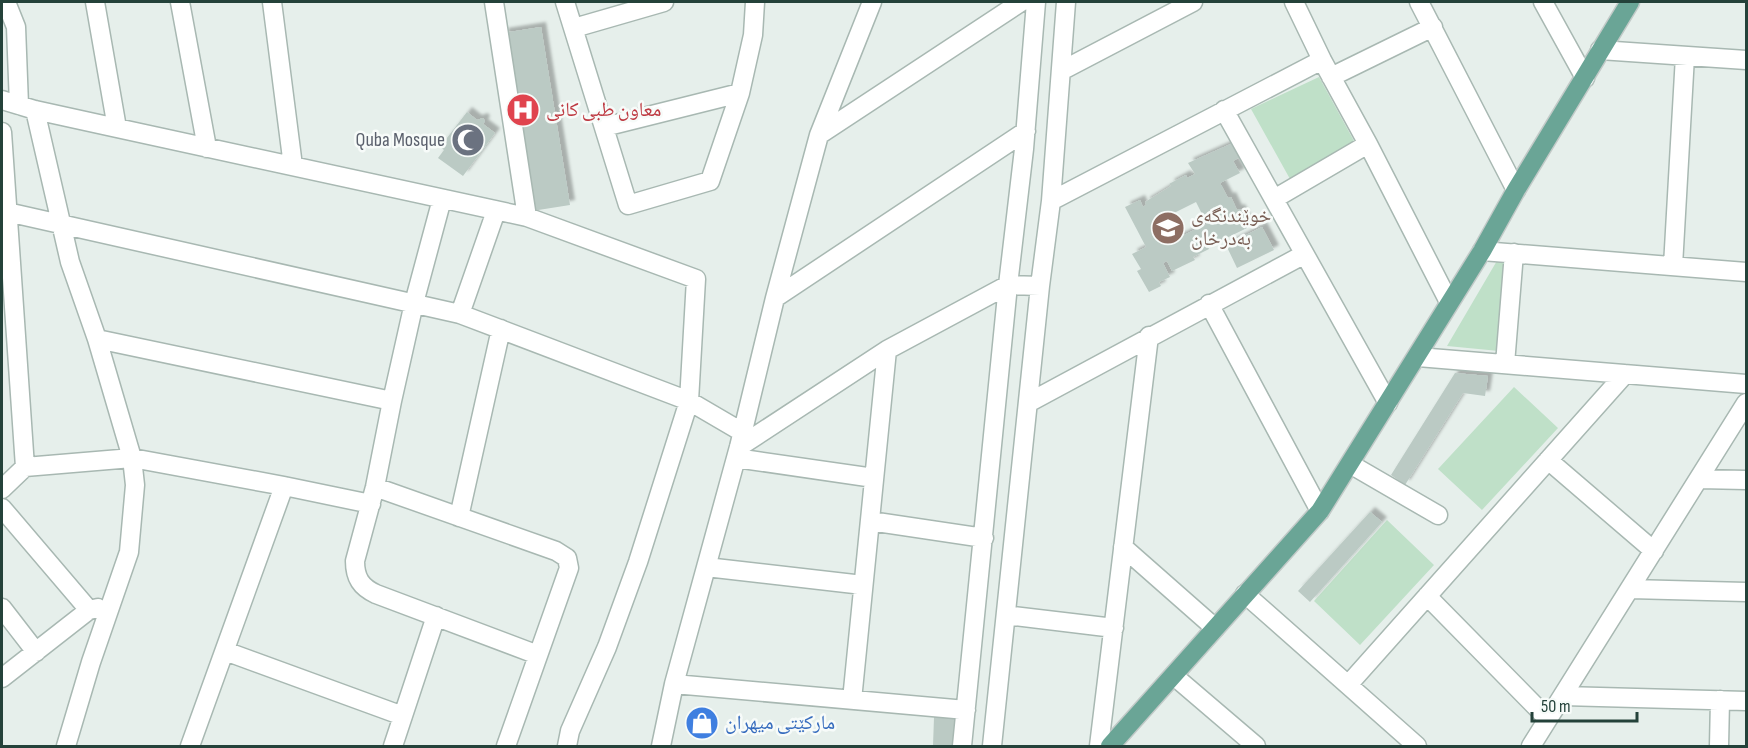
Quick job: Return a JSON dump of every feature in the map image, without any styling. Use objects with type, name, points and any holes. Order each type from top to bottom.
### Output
[{"type":"main road","points":[[1110,747],[1320,511],[1418,357],[1630,2]]},
{"type":"street","points":[[6,2],[9,31],[27,108],[62,224],[70,262],[97,339],[132,458],[135,485],[129,552],[66,747]]},
{"type":"street","points":[[95,2],[117,128]]},
{"type":"street","points":[[180,2],[207,148]]},
{"type":"street","points":[[272,2],[293,166]]},
{"type":"street","points":[[494,2],[527,217]]},
{"type":"street","points":[[566,2],[628,205],[710,182],[740,93],[753,35],[755,2]]},
{"type":"street","points":[[574,28],[664,2]]},
{"type":"street","points":[[662,747],[674,684],[739,446],[775,298],[819,135],[872,2]]},
{"type":"street","points":[[819,135],[1021,2]]},
{"type":"street","points":[[962,747],[1008,285],[1026,130],[1036,2]]},
{"type":"street","points":[[992,747],[1040,286],[1051,201],[1066,2]]},
{"type":"street","points":[[1061,71],[1193,2]]},
{"type":"street","points":[[1294,2],[1449,302]]},
{"type":"street","points":[[1544,2],[1585,78]]},
{"type":"street","points":[[1427,4],[1432,27],[1516,190]]},
{"type":"street","points":[[1331,77],[1432,27]]},
{"type":"street","points":[[1600,50],[1746,58]]},
{"type":"street","points":[[1673,266],[1685,56]]},
{"type":"street","points":[[1051,201],[1322,60]]},
{"type":"street","points":[[604,127],[740,93]]},
{"type":"street","points":[[2,100],[27,108],[527,217],[696,279],[689,401],[638,562],[607,647],[570,731],[567,747]]},
{"type":"street","points":[[1224,110],[1388,403]]},
{"type":"street","points":[[775,298],[1026,130]]},
{"type":"street","points":[[2,132],[25,468]]},
{"type":"street","points":[[1274,199],[1368,144]]},
{"type":"street","points":[[442,199],[414,303],[373,496],[355,561],[355,572],[359,582],[366,590],[538,656]]},
{"type":"street","points":[[460,314],[496,211]]},
{"type":"street","points":[[7,212],[460,314],[689,401],[739,446],[874,478]]},
{"type":"street","points":[[1482,251],[1746,272]]},
{"type":"street","points":[[1505,364],[1514,253]]},
{"type":"street","points":[[1028,403],[1149,336],[1304,255]]},
{"type":"street","points":[[739,446],[887,350],[1008,285],[1040,286]]},
{"type":"street","points":[[1209,304],[1320,511]]},
{"type":"street","points":[[459,517],[501,329]]},
{"type":"street","points":[[1099,747],[1149,336]]},
{"type":"street","points":[[97,339],[392,401]]},
{"type":"street","points":[[852,700],[887,350]]},
{"type":"street","points":[[1418,357],[1746,384]]},
{"type":"street","points":[[1348,685],[1625,374]]},
{"type":"street","points":[[1531,747],[1746,403]]},
{"type":"street","points":[[2,489],[25,468],[132,458],[284,486],[373,496],[459,517],[555,551],[567,558],[568,568],[506,747]]},
{"type":"street","points":[[1548,460],[1654,551]]},
{"type":"street","points":[[1350,464],[1438,515]]},
{"type":"street","points":[[1699,479],[1746,480]]},
{"type":"street","points":[[190,747],[284,486]]},
{"type":"street","points":[[2,508],[89,610]]},
{"type":"street","points":[[870,521],[984,538]]},
{"type":"street","points":[[1123,547],[1215,628]]},
{"type":"street","points":[[706,567],[863,585]]},
{"type":"street","points":[[1630,589],[1746,592]]},
{"type":"street","points":[[1245,594],[1417,747]]},
{"type":"street","points":[[1427,596],[1548,719]]},
{"type":"street","points":[[2,678],[89,610],[112,606]]},
{"type":"street","points":[[2,608],[36,652]]},
{"type":"street","points":[[1006,615],[1114,628]]},
{"type":"street","points":[[393,747],[436,616]]},
{"type":"street","points":[[225,651],[403,716]]},
{"type":"street","points":[[1174,675],[1256,747]]},
{"type":"street","points":[[674,684],[966,710]]},
{"type":"street","points":[[1563,696],[1746,702]]},
{"type":"street","points":[[1719,747],[1720,700]]},
{"type":"green space","points":[[1319,77],[1354,141],[1290,179],[1251,109]]},
{"type":"green space","points":[[1498,259],[1508,260],[1499,351],[1447,346]]},
{"type":"green space","points":[[1514,387],[1558,428],[1482,510],[1438,469]]},
{"type":"green space","points":[[1387,520],[1434,565],[1360,645],[1314,601]]},
{"type":"building","points":[[541,27],[570,205],[532,211],[503,33]]},
{"type":"building","name":"Quba Mosque","points":[[467,112],[477,120],[483,118],[485,121],[483,124],[495,133],[463,176],[438,158],[444,150],[440,147]]},
{"type":"building","points":[[1233,143],[1240,157],[1233,161],[1240,173],[1220,183],[1228,198],[1231,197],[1237,210],[1240,209],[1249,227],[1208,247],[1209,249],[1193,257],[1195,260],[1172,271],[1167,261],[1163,263],[1170,277],[1159,282],[1161,286],[1149,292],[1137,271],[1141,269],[1132,254],[1146,247],[1125,207],[1140,200],[1143,207],[1146,205],[1145,202],[1171,186],[1169,184],[1186,175],[1187,178],[1195,174],[1188,163]],"holes":[[[1196,202],[1207,224],[1169,242],[1158,221]]]},
{"type":"building","points":[[1262,227],[1274,250],[1237,268],[1226,245]]},
{"type":"building","points":[[1455,373],[1488,376],[1485,396],[1463,393],[1405,485],[1391,475]]},
{"type":"building","points":[[1370,512],[1382,522],[1310,602],[1298,591]]},
{"type":"building","points":[[934,717],[954,718],[953,746],[933,746]]},
{"type":"place","name":"معاون طبی کانی","points":[[523,110]]},
{"type":"place","name":"Quba Mosque","points":[[468,140]]},
{"type":"place","name":"خوێندنگەی بەدرخان","points":[[1168,228]]},
{"type":"place","name":"مارکێتی میهران","points":[[702,723]]}]
